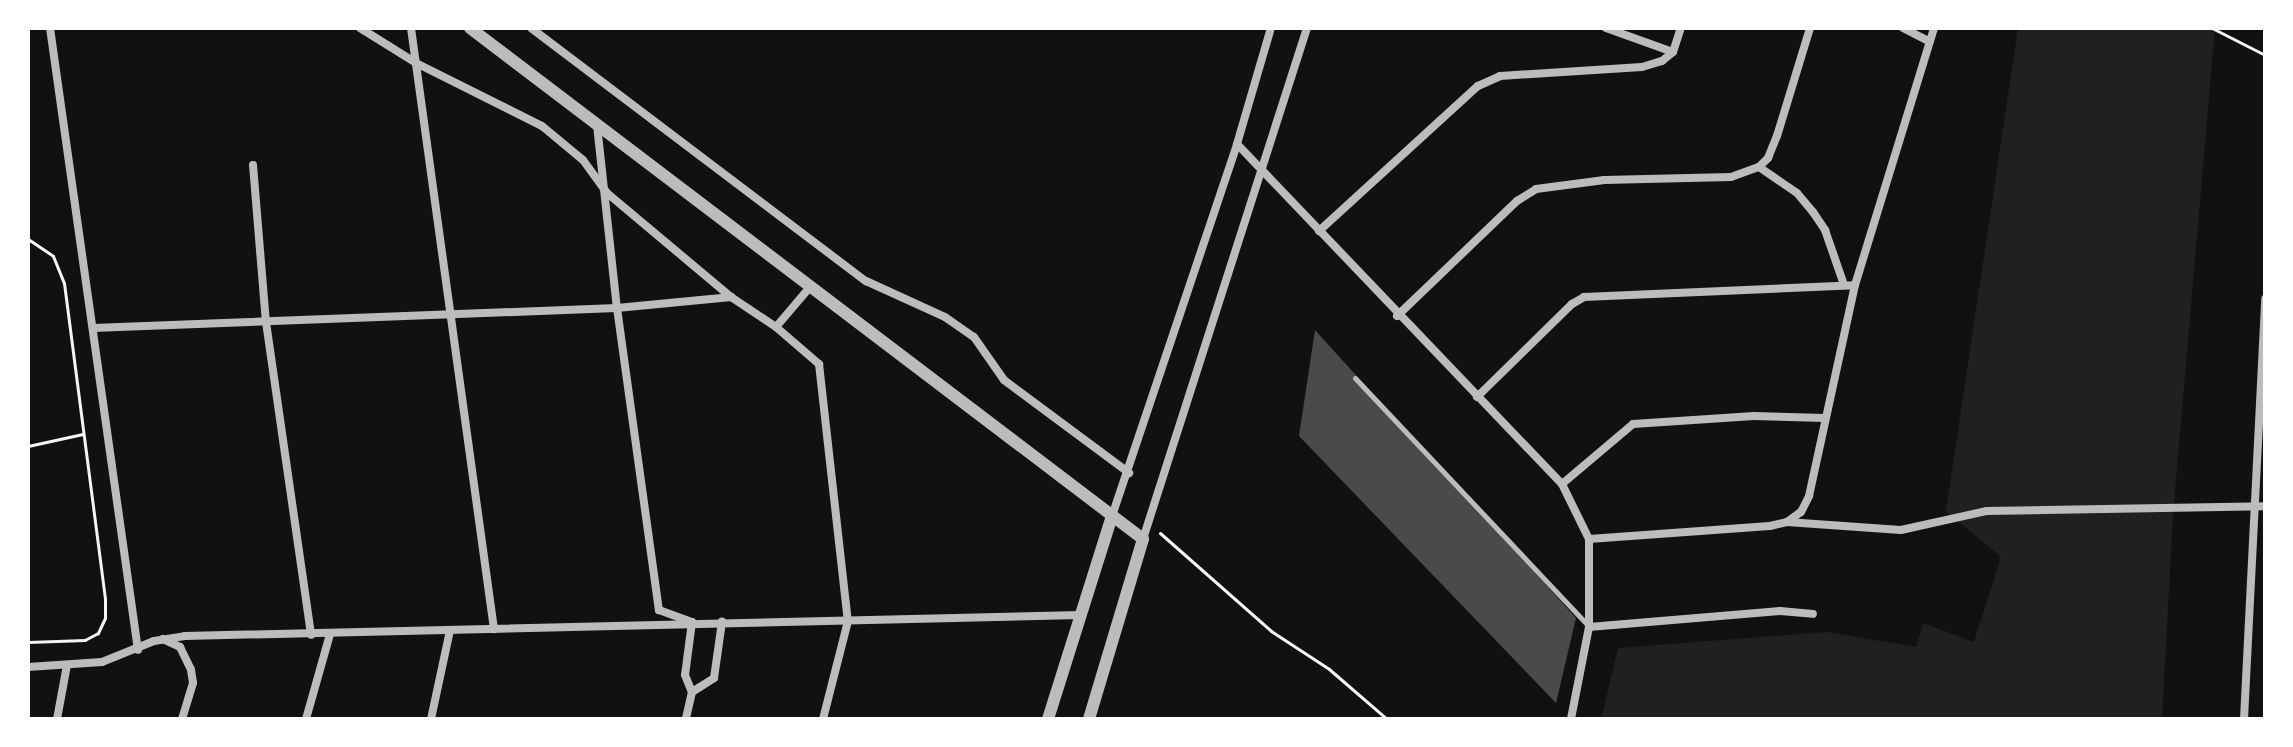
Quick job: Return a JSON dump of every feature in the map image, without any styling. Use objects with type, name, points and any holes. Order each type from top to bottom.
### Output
[{"type":"street","points":[[50,28],[138,650]]},
{"type":"street","points":[[360,28],[416,63],[542,126],[583,160],[607,193],[731,297],[776,327],[819,364],[848,621],[823,719]]},
{"type":"street","points":[[411,28],[494,629]]},
{"type":"street","points":[[470,28],[1143,539]]},
{"type":"street","points":[[531,28],[866,281],[945,317],[974,337],[1004,380],[1129,473]]},
{"type":"street","points":[[1048,719],[1112,516],[1129,473],[1237,144],[1271,28]]},
{"type":"street","points":[[1089,719],[1148,523],[1307,28]]},
{"type":"street","points":[[1606,28],[1673,52]]},
{"type":"street","points":[[1319,231],[1478,86],[1500,76],[1642,67],[1662,61],[1673,52],[1681,28]]},
{"type":"street","points":[[1397,316],[1517,201],[1536,189],[1604,180],[1731,177],[1759,167],[1768,158],[1777,136],[1810,28]]},
{"type":"street","points":[[1903,28],[1930,42]]},
{"type":"street","points":[[1787,522],[1801,512],[1809,496],[1855,285],[1934,28]]},
{"type":"street","points":[[596,122],[607,193],[617,308],[659,610],[692,622]]},
{"type":"street","points":[[1237,144],[1397,316],[1562,484],[1589,539],[1589,627],[1571,719]]},
{"type":"street","points":[[253,165],[266,322],[311,635]]},
{"type":"street","points":[[1759,167],[1797,193],[1813,212],[1825,230],[1844,285]]},
{"type":"street","points":[[1477,397],[1572,304],[1584,297],[1855,285]]},
{"type":"street","points":[[776,327],[810,287]]},
{"type":"street","points":[[93,328],[617,308],[731,297]]},
{"type":"street","points":[[2244,719],[2265,299]]},
{"type":"street","points":[[1562,484],[1633,424],[1754,416],[1825,418]]},
{"type":"street","points":[[1589,539],[1770,526],[1787,522],[1901,530],[1987,511],[2265,506]]},
{"type":"street","points":[[1589,627],[1780,611],[1813,614]]},
{"type":"street","points":[[28,667],[102,662],[162,639],[692,622],[1081,615]]},
{"type":"street","points":[[686,719],[692,692],[685,675],[692,622]]},
{"type":"street","points":[[692,692],[714,678],[722,622]]},
{"type":"street","points":[[431,719],[450,630]]},
{"type":"street","points":[[306,719],[330,634]]},
{"type":"street","points":[[162,639],[180,647],[191,670],[193,683],[182,719]]},
{"type":"street","points":[[57,719],[67,665]]},
{"type":"lane","points":[[1355,378],[1589,627]]},
{"type":"path","points":[[2212,28],[2265,55]]},
{"type":"path","points":[[28,239],[53,256],[64,283],[105,618],[98,633],[85,640],[30,641]]},
{"type":"path","points":[[28,446],[83,434]]},
{"type":"path","points":[[1148,523],[1271,631],[1329,669],[1387,719]]},
{"type":"shaded area","points":[[2018,28],[2215,28],[2173,514],[2162,719],[1601,719],[1618,648],[1827,632],[1916,647],[1923,623],[1974,642],[2001,557],[1946,511]]},
{"type":"building","points":[[1315,330],[1576,618],[1556,703],[1299,436]]}]
